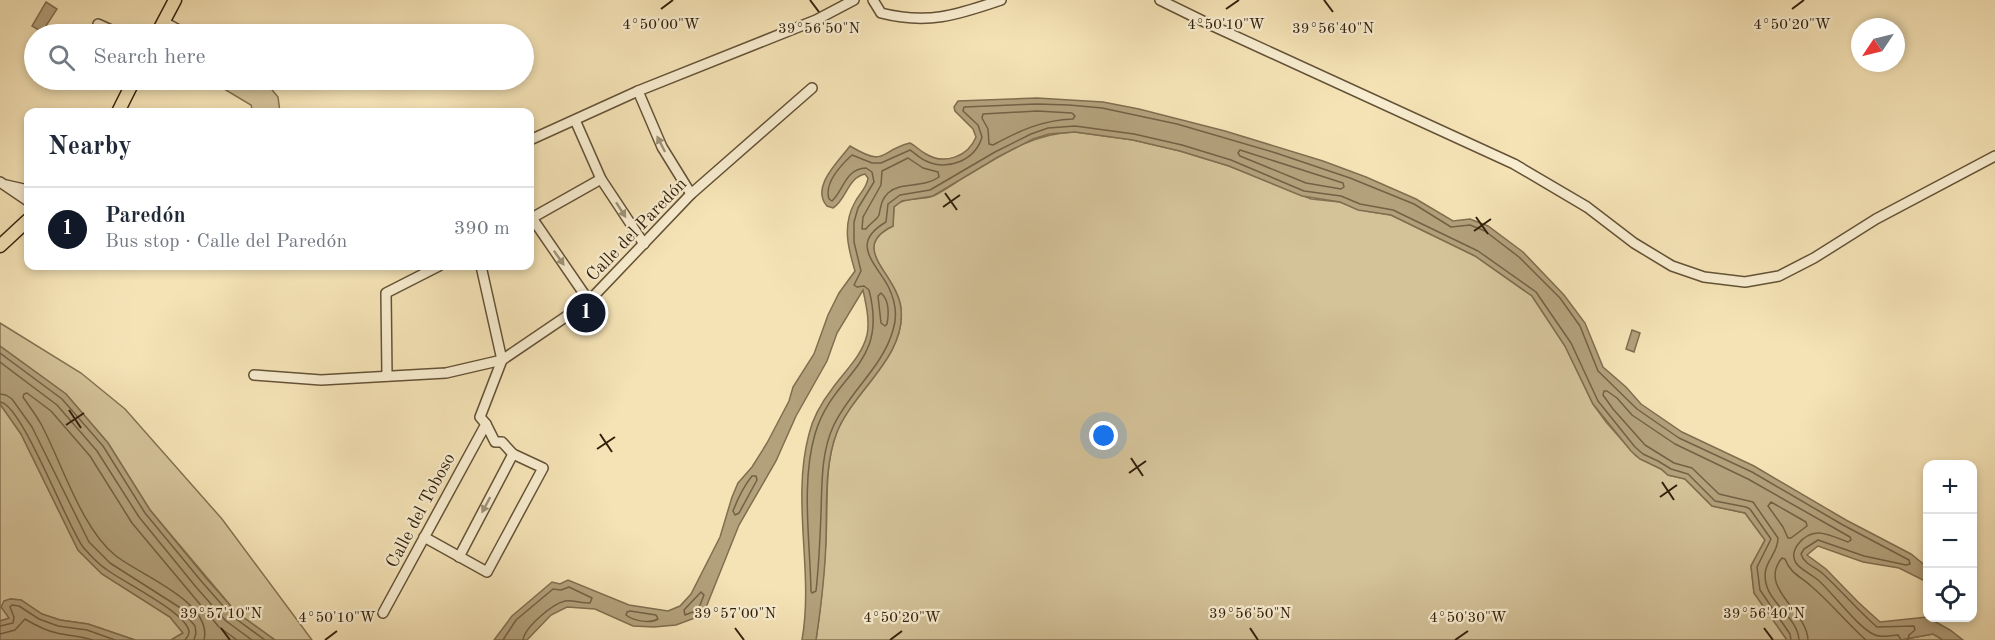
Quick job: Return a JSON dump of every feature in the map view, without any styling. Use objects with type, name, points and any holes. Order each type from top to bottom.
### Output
[{"type":"main road","points":[[164,22],[176,0]]},
{"type":"main road","points":[[120,108],[129,90]]},
{"type":"main road","points":[[2,244],[24,224]]},
{"type":"street","points":[[534,138],[638,92],[816,20],[854,0]]},
{"type":"street","points":[[873,0],[881,13],[895,17],[936,19],[1001,0]]},
{"type":"street","points":[[1160,0],[1514,164],[1587,207],[1635,243],[1672,266],[1704,277],[1745,282],[1779,276],[1814,258],[1876,219],[1995,156]]},
{"type":"street","points":[[164,22],[168,24]]},
{"type":"street","name":"Calle del Paredón","points":[[254,375],[321,380],[446,373],[502,360],[589,301],[691,194],[812,88]]},
{"type":"street","points":[[638,92],[662,147],[691,194]]},
{"type":"street","points":[[575,120],[601,179],[644,244]]},
{"type":"street","points":[[534,215],[601,179]]},
{"type":"street","points":[[2,183],[24,189]]},
{"type":"street","points":[[2,183],[24,198]]},
{"type":"street","points":[[534,223],[589,301]]},
{"type":"street","points":[[387,376],[386,293],[431,270]]},
{"type":"street","points":[[424,537],[487,572],[543,468],[513,454],[502,442],[495,442],[480,417],[502,360],[482,270]]},
{"type":"street","name":"Calle del Toboso","points":[[383,613],[486,424]]},
{"type":"street","points":[[459,557],[513,454]]},
{"type":"shaded area","points":[[226,90],[272,90],[278,97],[279,108],[252,108],[251,105]]},
{"type":"shaded area","points":[[1075,132],[1133,140],[1180,151],[1229,166],[1311,199],[1340,202],[1366,211],[1391,215],[1475,256],[1532,296],[1565,346],[1593,404],[1636,456],[1668,475],[1685,479],[1712,506],[1745,513],[1765,540],[1751,566],[1754,593],[1787,640],[816,640],[826,540],[828,471],[833,445],[845,417],[896,343],[900,326],[901,309],[898,296],[879,263],[874,243],[880,234],[893,226],[894,207],[902,201],[933,196],[1001,155],[1029,142],[1059,133]]},
{"type":"shaded area","points":[[0,323],[81,373],[125,409],[222,519],[312,640],[275,640],[236,612],[150,510],[108,443],[66,394],[0,346]]},
{"type":"shaded area","points":[[0,404],[21,434],[78,550],[102,574],[170,617],[183,633],[171,640],[135,640],[88,624],[60,620],[42,614],[21,600],[11,599],[4,601],[10,618],[0,621]]},
{"type":"shaded area","points":[[1933,634],[1943,640],[1900,640]]},
{"type":"water","points":[[46,2],[57,9],[47,24],[33,24]]},
{"type":"water","points":[[1037,98],[1103,102],[1139,109],[1225,131],[1323,161],[1416,199],[1453,221],[1470,219],[1488,226],[1523,252],[1564,295],[1585,323],[1603,367],[1641,404],[1682,432],[1754,466],[1846,520],[1911,554],[1923,564],[1923,580],[1899,568],[1863,562],[1818,546],[1807,555],[1826,569],[1880,622],[1923,617],[1923,622],[1936,622],[1963,640],[1943,640],[1933,634],[1900,640],[1787,640],[1754,593],[1751,566],[1765,540],[1745,513],[1712,506],[1685,479],[1668,475],[1640,459],[1631,451],[1593,404],[1565,346],[1532,296],[1475,256],[1391,215],[1358,210],[1340,202],[1302,196],[1229,166],[1180,151],[1133,140],[1075,132],[1049,134],[1033,139],[933,196],[902,201],[894,207],[893,226],[880,234],[874,243],[879,263],[898,296],[901,309],[900,326],[896,343],[845,417],[833,445],[828,471],[825,565],[816,640],[802,640],[806,589],[802,511],[804,459],[818,410],[865,343],[868,324],[863,290],[837,333],[827,361],[796,416],[776,461],[739,525],[703,615],[676,625],[633,626],[595,609],[567,607],[551,615],[527,640],[494,640],[512,616],[552,582],[560,584],[568,580],[629,605],[668,611],[680,606],[691,594],[720,537],[738,483],[752,467],[767,443],[789,401],[793,387],[814,354],[828,315],[839,293],[855,271],[848,245],[847,228],[851,211],[865,188],[868,178],[865,174],[854,180],[833,208],[827,206],[823,199],[822,191],[828,174],[850,146],[862,153],[877,157],[910,143],[924,153],[940,159],[948,159],[961,154],[967,150],[976,137],[973,129],[955,111],[954,107],[958,101]]},
{"type":"water","points":[[1632,330],[1640,333],[1634,352],[1626,349]]},
{"type":"water","points":[[0,346],[66,394],[108,443],[150,510],[206,578],[236,612],[275,640],[171,640],[183,633],[170,617],[102,574],[78,550],[21,434],[0,404]]},
{"type":"water","points":[[21,600],[42,614],[60,620],[88,624],[135,640],[0,640],[0,621],[9,618],[1,607],[4,601]]},
{"type":"place","name":"Paredón","points":[[586,313]]}]
